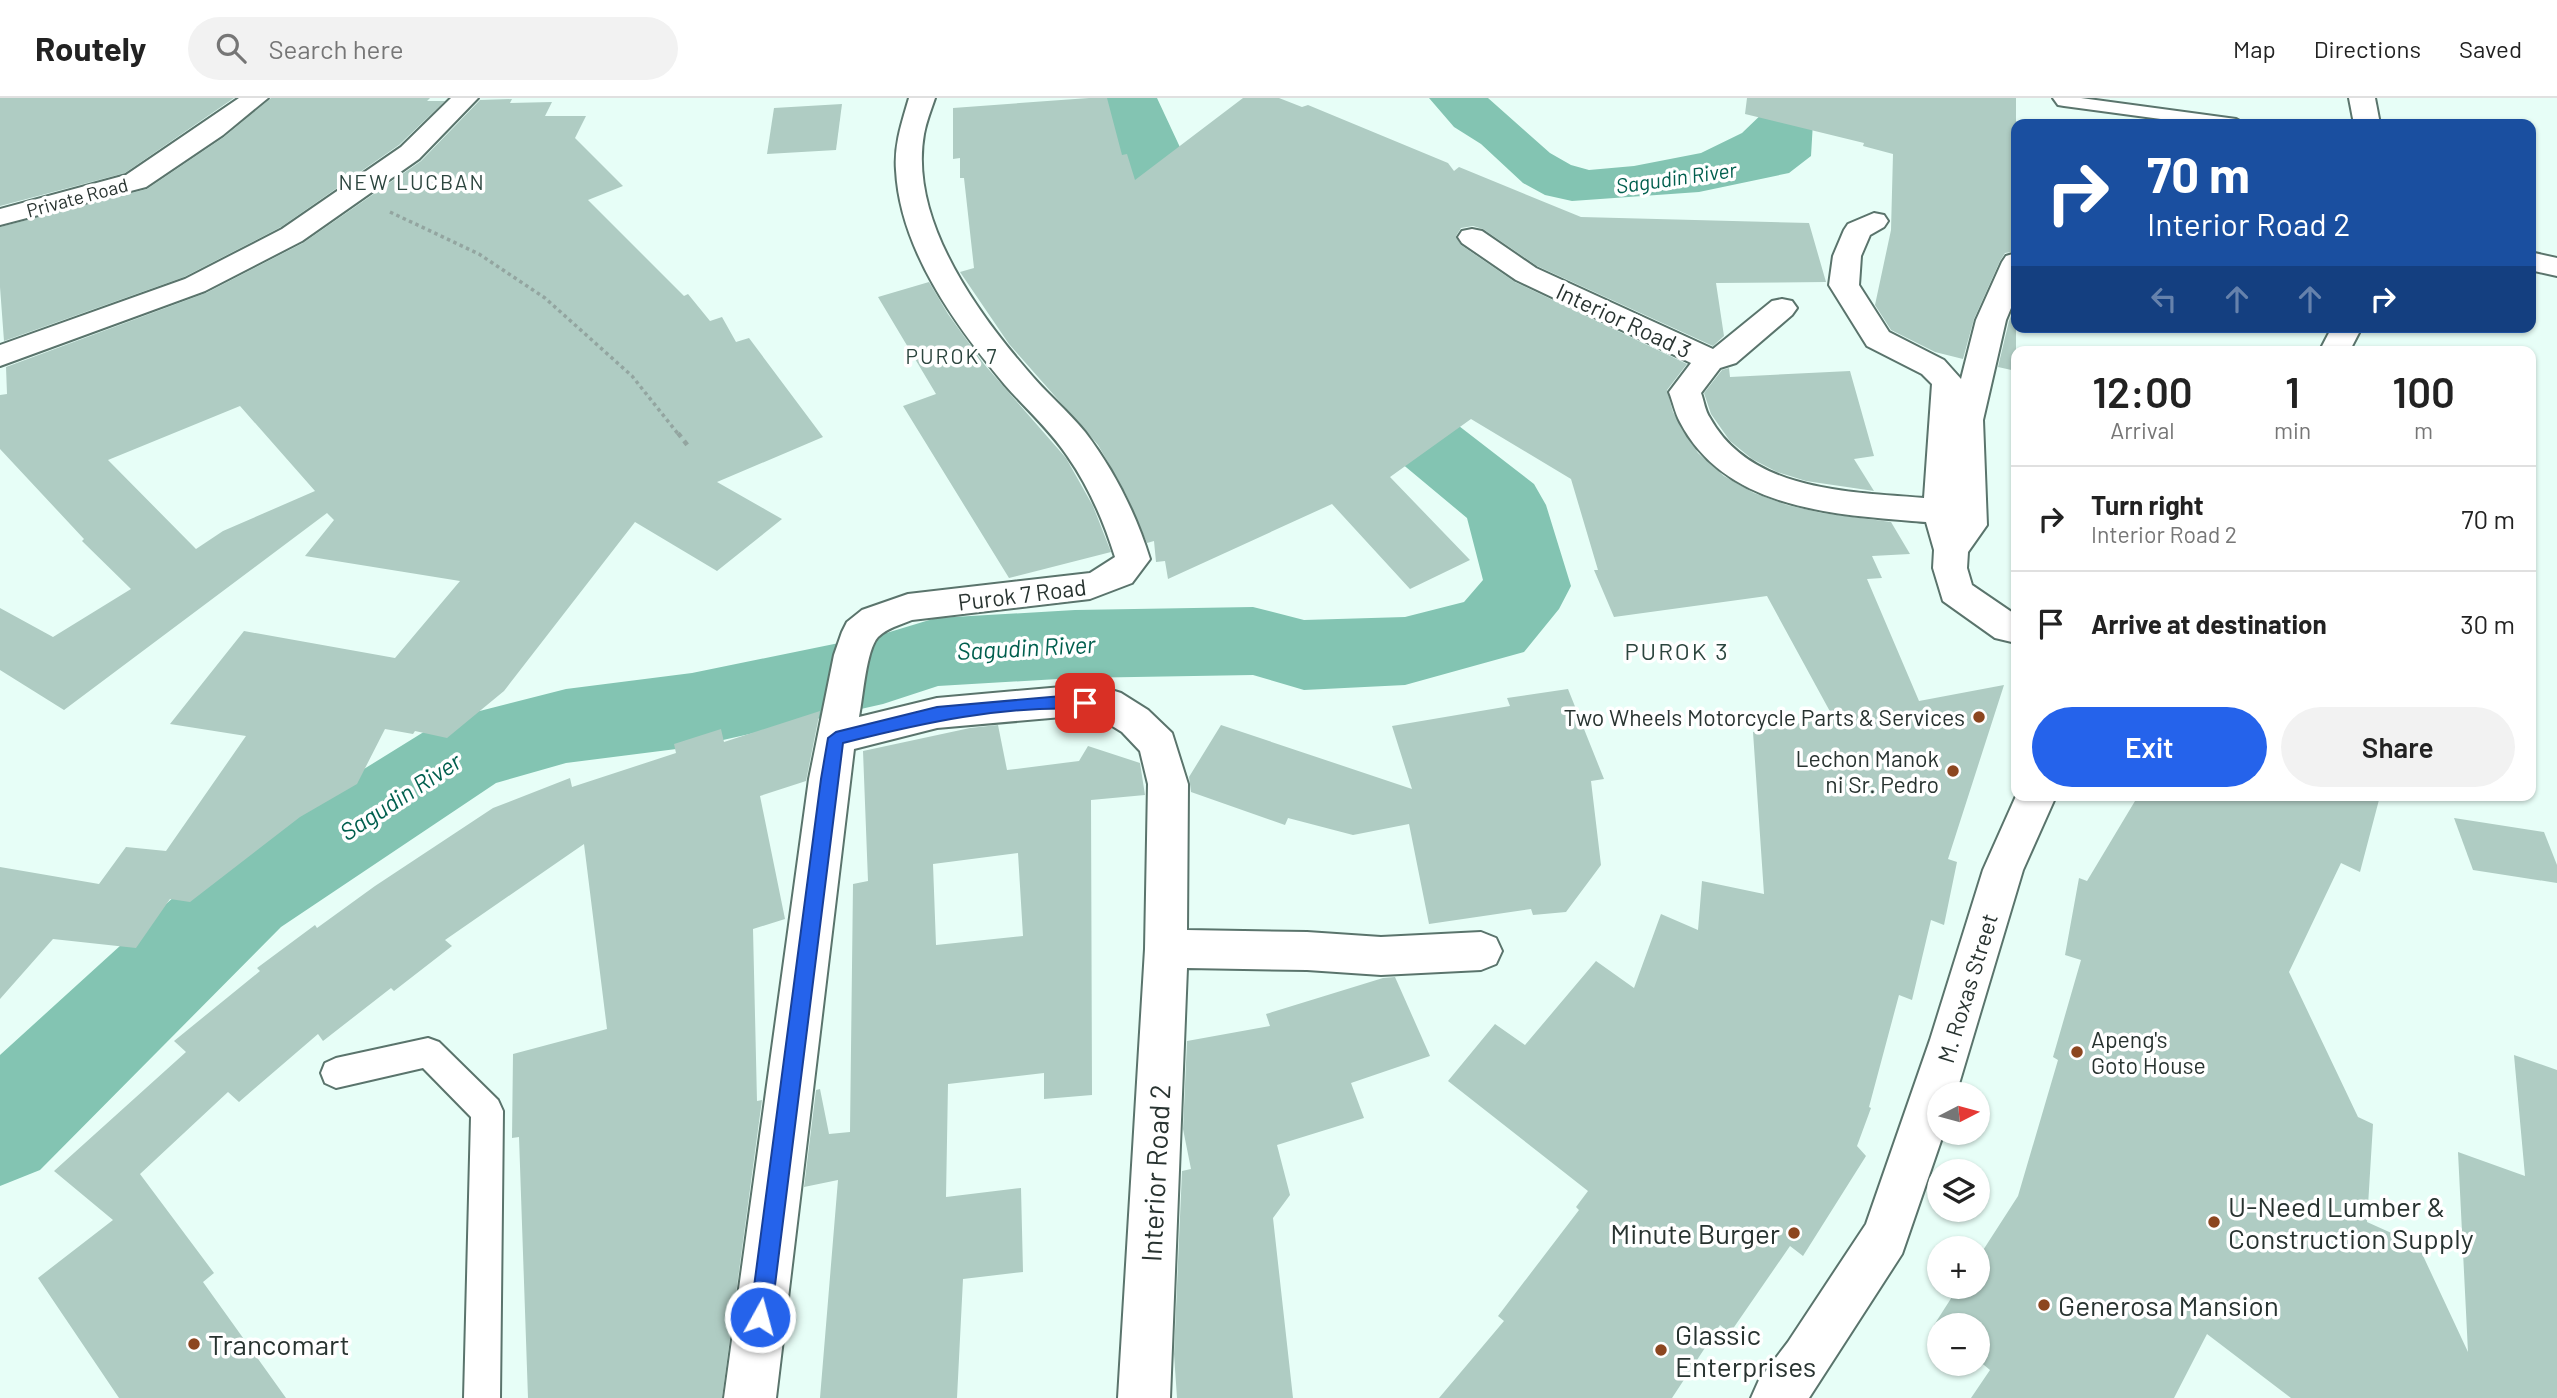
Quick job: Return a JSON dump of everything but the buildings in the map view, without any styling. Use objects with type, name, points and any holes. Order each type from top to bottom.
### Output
[{"type":"street","name":"Private Road","points":[[0,217],[65,202],[136,181],[255,98]]},
{"type":"street","points":[[0,356],[195,285],[292,235],[355,194],[410,153],[465,98]]},
{"type":"street","name":"Purok 7 Road","points":[[750,1398],[829,779],[852,655],[860,632],[875,620],[908,607],[1090,586],[1110,581],[1125,572],[1133,559],[1114,508],[1080,448],[1009,369],[947,281],[924,236],[909,184],[908,153],[922,98]]},
{"type":"street","points":[[2362,98],[2367,119]]},
{"type":"street","points":[[1874,221],[1858,230],[1847,256],[1844,285],[1878,339],[1933,367],[1948,382],[1941,511],[1951,550],[1950,568],[1956,592],[2011,628]]},
{"type":"street","name":"Interior Road 3","points":[[1472,237],[1526,274],[1692,350],[1709,361],[1685,392],[1695,421],[1709,442],[1732,463],[1772,487],[1810,499],[1941,511]]},
{"type":"street","points":[[2536,262],[2557,267]]},
{"type":"street","points":[[1951,550],[1970,525],[1967,420],[1991,320],[2011,273]]},
{"type":"street","points":[[1709,361],[1725,356],[1782,308]]},
{"type":"street","name":"Interior Road 2","points":[[836,738],[937,713],[1062,702],[1108,704],[1135,722],[1158,744],[1168,784],[1166,949],[1144,1398]]},
{"type":"street","name":"M. Roxas Street","points":[[1777,1398],[1806,1360],[1885,1237],[1952,1040],[2003,870],[2034,801]]},
{"type":"street","points":[[1166,949],[1307,951],[1381,956],[1481,951]]},
{"type":"lane","points":[[2062,98],[2064,101],[2199,119]]},
{"type":"lane","points":[[336,1073],[428,1052],[487,1111],[482,1398]]},
{"type":"path","points":[[355,194],[479,254],[545,298],[632,376],[688,446]]},
{"type":"water","points":[[1429,98],[1488,98],[1550,153],[1571,165],[1589,170],[1634,166],[1701,153],[1742,133],[1767,109],[1813,122],[1811,156],[1789,173],[1699,192],[1572,201],[1545,195],[1523,183],[1481,144],[1454,127]]},
{"type":"waterway","name":"Sagudin River","points":[[1126,98],[1153,160],[1217,250],[1234,267]]},
{"type":"waterway","name":"Sagudin River","points":[[0,1131],[245,896],[468,752],[566,726],[692,710],[883,669],[936,652],[1075,644],[1253,641],[1304,655],[1405,651],[1493,628],[1528,586],[1505,505],[1331,365]]},
{"type":"place","name":"Two Wheels Motorcycle Parts & Services","points":[[1979,717]]},
{"type":"place","name":"Lechon Manok ni Sr. Pedro","points":[[1953,771]]},
{"type":"place","name":"Apeng's Goto House","points":[[2077,1052]]},
{"type":"place","name":"U-Need Lumber & Construction Supply","points":[[2214,1222]]},
{"type":"place","name":"Minute Burger","points":[[1794,1233]]},
{"type":"place","name":"Generosa Mansion","points":[[2044,1305]]},
{"type":"place","name":"Trancomart","points":[[194,1344]]},
{"type":"place","name":"Glassic Enterprises","points":[[1661,1350]]},
{"type":"district","name":"NEW LUCBAN","points":[[412,181]]},
{"type":"district","name":"PUROK 7","points":[[952,355]]},
{"type":"district","name":"PUROK 3","points":[[1677,650]]},
{"type":"route","points":[[760,1317],[836,738],[937,713],[1062,702],[1085,703]]}]
